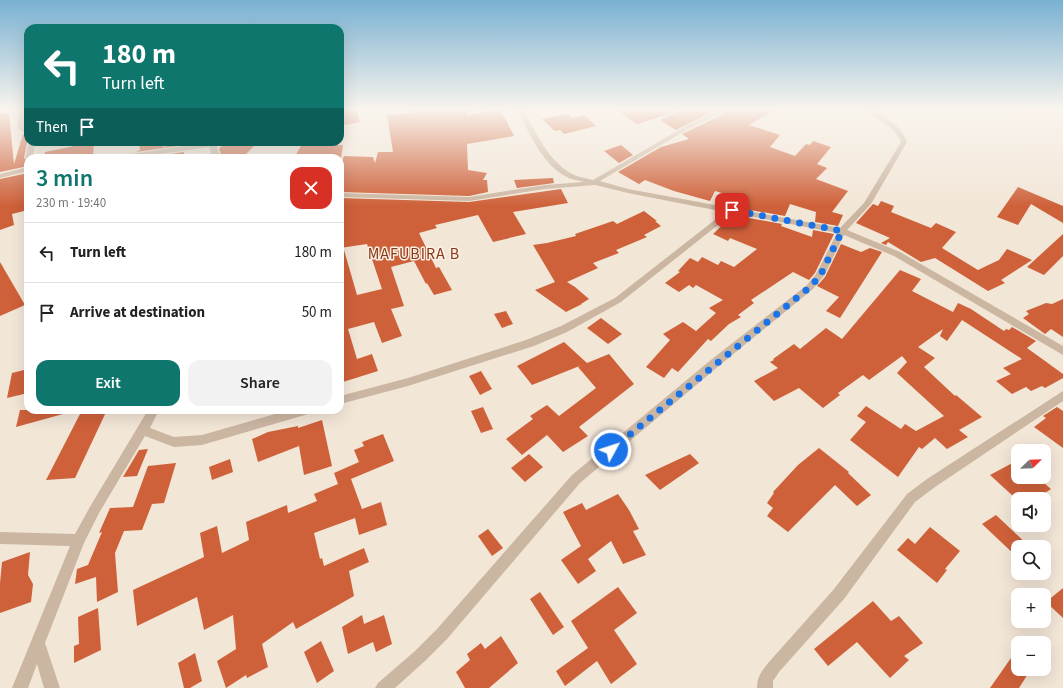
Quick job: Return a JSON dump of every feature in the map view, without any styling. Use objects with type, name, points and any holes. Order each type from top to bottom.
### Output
[{"type":"street","points":[[538,142],[547,157],[556,168],[570,176],[592,183],[842,231],[897,254],[1063,351]]},
{"type":"street","points":[[344,195],[469,199],[545,187],[592,183],[662,142]]},
{"type":"street","points":[[383,688],[420,656],[442,634],[576,479],[716,362],[810,287],[820,276],[842,231],[867,204],[904,142]]},
{"type":"street","points":[[144,154],[194,146]]},
{"type":"street","points":[[0,176],[24,170]]},
{"type":"street","points":[[344,399],[408,382],[530,343],[564,329],[618,300],[732,210]]},
{"type":"street","points":[[765,688],[765,679],[774,667],[839,594],[911,498],[1063,394]]},
{"type":"street","points":[[20,688],[79,540],[95,509],[152,414]]},
{"type":"street","points":[[143,430],[174,442],[187,442],[202,440],[291,414]]},
{"type":"street","points":[[0,538],[79,540]]},
{"type":"street","points":[[38,644],[52,688]]},
{"type":"building","points":[[0,142],[12,142],[14,164],[21,142],[24,142],[24,146],[26,146],[24,154],[24,167],[0,172]]},
{"type":"building","points":[[391,142],[478,142],[467,144],[468,170],[487,173],[483,180],[487,180],[488,192],[469,196],[344,192],[344,156],[373,157],[375,163],[378,152],[393,152]]},
{"type":"building","points":[[678,142],[774,142],[770,147],[795,156],[806,144],[810,145],[812,142],[831,147],[817,164],[827,168],[816,179],[848,191],[832,212],[843,215],[838,226],[815,222],[816,212],[790,204],[785,216],[738,208],[745,200],[715,191],[710,201],[674,191],[645,180],[639,184],[618,172],[661,147]]},
{"type":"building","points":[[621,145],[633,155],[619,163],[604,151]]},
{"type":"building","points":[[74,146],[94,146],[93,154],[45,154],[45,152]]},
{"type":"building","points":[[140,146],[177,146],[136,152],[140,150]]},
{"type":"building","points":[[222,146],[254,146],[246,154],[221,154],[219,149]]},
{"type":"building","points":[[301,146],[343,146],[342,154],[296,154]]},
{"type":"building","points":[[184,152],[184,154],[170,154]]},
{"type":"building","points":[[24,174],[24,211],[12,214],[14,225],[0,230],[0,179]]},
{"type":"building","points":[[553,178],[554,183],[517,188],[514,180]]},
{"type":"building","points":[[1018,187],[1063,206],[1063,223],[1031,204],[1018,225],[997,217]]},
{"type":"building","points":[[561,189],[568,203],[513,212],[526,234],[493,242],[478,215],[435,225],[437,228],[419,233],[436,268],[439,267],[452,290],[434,295],[427,283],[426,284],[414,261],[391,267],[404,306],[391,309],[402,336],[382,343],[374,322],[348,329],[357,359],[372,354],[378,371],[344,382],[344,250],[357,295],[382,289],[367,244],[344,247],[344,198],[469,202]]},
{"type":"building","points":[[881,201],[894,206],[891,212],[931,228],[936,223],[956,232],[942,248],[978,270],[999,260],[1007,249],[1032,260],[1001,280],[1005,283],[988,291],[935,258],[921,262],[888,242],[886,245],[881,243],[890,238],[856,223],[873,204],[878,206]]},
{"type":"building","points":[[644,211],[661,226],[644,235],[647,237],[616,250],[619,253],[593,263],[598,268],[567,282],[589,299],[566,312],[535,290],[555,282],[533,245],[576,236],[575,234],[613,221],[617,224]]},
{"type":"building","points":[[733,215],[782,224],[781,226],[812,237],[813,230],[834,234],[815,273],[809,280],[793,272],[751,300],[754,303],[738,315],[741,317],[729,324],[711,341],[708,339],[678,372],[672,368],[664,378],[646,367],[670,340],[663,334],[683,322],[696,331],[716,313],[709,308],[723,300],[696,285],[693,288],[689,285],[679,292],[665,283],[680,272],[678,271],[690,258],[698,262],[702,257],[718,265],[721,261],[734,267],[757,249],[730,238],[728,241],[713,234]]},
{"type":"building","points":[[1063,234],[1063,256],[1044,275],[1027,267]]},
{"type":"building","points":[[841,244],[861,252],[870,248],[882,252],[840,318],[826,311],[839,297],[817,286],[825,277]]},
{"type":"building","points":[[0,262],[24,305],[0,316]]},
{"type":"building","points":[[900,270],[921,279],[912,291],[953,312],[958,303],[971,309],[1004,331],[1006,329],[1009,330],[1012,327],[1036,341],[1027,348],[1063,374],[1063,378],[1045,388],[1042,386],[1031,391],[1026,387],[1012,394],[996,381],[1011,374],[1003,368],[1022,359],[962,320],[947,341],[940,336],[943,329],[918,347],[935,358],[924,367],[955,396],[956,395],[982,417],[959,430],[968,437],[947,449],[935,438],[922,449],[919,447],[898,477],[850,440],[866,422],[857,416],[866,406],[901,429],[905,424],[916,431],[944,416],[897,373],[907,362],[902,356],[869,380],[863,375],[838,393],[840,395],[823,408],[799,388],[774,401],[754,381],[778,368],[770,362],[774,360],[773,359],[794,344],[800,349],[826,328],[842,339]]},
{"type":"building","points":[[1063,299],[1063,337],[1051,329],[1045,334],[1023,318],[1029,314],[1026,311],[1046,303],[1052,304]]},
{"type":"building","points":[[506,311],[513,324],[502,328],[494,314]]},
{"type":"building","points":[[601,318],[622,334],[608,344],[587,328]]},
{"type":"building","points":[[564,342],[587,363],[609,354],[634,384],[579,427],[588,436],[563,452],[547,435],[522,455],[506,439],[533,419],[530,416],[547,405],[559,416],[596,388],[578,367],[582,365],[532,385],[517,366]]},
{"type":"building","points":[[24,370],[24,394],[7,398],[12,373]]},
{"type":"building","points":[[481,371],[492,389],[480,395],[469,376]]},
{"type":"building","points":[[483,407],[493,429],[481,433],[471,411]]},
{"type":"building","points":[[1057,407],[1063,411],[1063,448],[1034,427],[1046,418],[1043,416]]},
{"type":"building","points":[[20,410],[24,410],[24,414],[63,414],[16,427]]},
{"type":"building","points":[[80,414],[105,414],[75,478],[46,480]]},
{"type":"building","points":[[322,420],[332,466],[304,475],[299,446],[258,462],[252,439],[268,432],[298,426],[298,428]]},
{"type":"building","points":[[383,434],[394,461],[351,479],[362,509],[381,502],[387,525],[359,535],[355,518],[314,533],[320,559],[322,558],[324,566],[364,548],[369,562],[349,571],[354,596],[296,629],[293,622],[262,644],[268,667],[247,678],[246,675],[226,688],[217,661],[236,649],[233,615],[204,630],[197,597],[137,626],[133,590],[204,557],[200,533],[217,526],[222,553],[249,540],[246,522],[287,505],[288,513],[317,501],[314,494],[338,484],[334,473],[359,462],[354,450],[364,446],[362,442]]},
{"type":"building","points":[[819,448],[849,472],[848,473],[871,495],[857,506],[835,485],[788,532],[767,516],[773,508],[767,503],[774,493],[773,492],[798,465]]},
{"type":"building","points":[[148,449],[137,476],[123,477],[139,450]]},
{"type":"building","points":[[529,454],[543,467],[525,482],[511,468]]},
{"type":"building","points":[[690,454],[699,463],[660,490],[645,475]]},
{"type":"building","points":[[230,459],[233,472],[212,480],[209,467]]},
{"type":"building","points":[[176,463],[164,503],[152,504],[142,530],[124,531],[115,553],[118,592],[97,602],[96,577],[75,584],[77,569],[88,565],[102,532],[99,533],[110,508],[133,507],[148,466]]},
{"type":"building","points":[[1011,464],[1011,484],[1045,484],[1051,489],[1046,492],[1011,492],[1011,494],[990,475]]},
{"type":"building","points":[[618,494],[629,510],[639,529],[633,531],[646,555],[623,564],[611,541],[588,559],[596,571],[578,584],[561,560],[581,546],[563,512],[582,503],[586,510]]},
{"type":"building","points":[[996,515],[1011,529],[1011,532],[1014,532],[1023,540],[1011,540],[1011,551],[982,524]]},
{"type":"building","points":[[930,527],[960,551],[945,569],[947,570],[937,583],[897,550],[908,538],[915,544]]},
{"type":"building","points":[[488,529],[503,548],[492,556],[478,536]]},
{"type":"building","points":[[30,552],[28,575],[33,584],[31,602],[0,613],[2,562]]},
{"type":"building","points":[[618,587],[637,613],[614,630],[637,664],[611,684],[597,661],[565,686],[556,671],[588,648],[571,621]]},
{"type":"building","points":[[1063,588],[1063,618],[1051,607],[1051,598]]},
{"type":"building","points":[[540,592],[564,627],[553,635],[530,599]]},
{"type":"building","points":[[873,601],[891,621],[899,616],[923,643],[904,656],[909,660],[890,678],[857,642],[828,666],[814,649]]},
{"type":"building","points":[[98,608],[101,650],[74,663],[74,646],[79,644],[78,617]]},
{"type":"building","points":[[362,615],[364,624],[384,615],[392,644],[376,652],[373,642],[348,654],[342,627]]},
{"type":"building","points":[[501,636],[518,663],[489,688],[465,688],[456,672],[470,660],[467,654],[481,643],[485,649]]},
{"type":"building","points":[[321,641],[334,671],[317,683],[304,652]]},
{"type":"building","points":[[195,653],[202,681],[190,688],[184,688],[178,663]]},
{"type":"building","points":[[1011,658],[1011,676],[1027,676],[1019,688],[990,688]]},
{"type":"district","name":"MAFUBIRA B","points":[[414,253]]},
{"type":"route","points":[[611,450],[716,362],[810,287],[820,276],[842,231],[732,210]]}]
